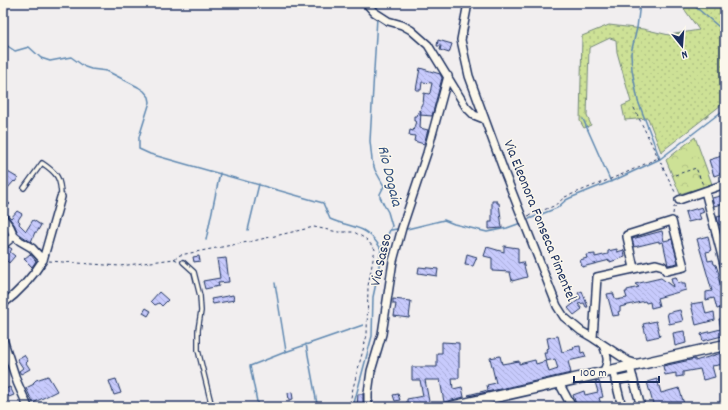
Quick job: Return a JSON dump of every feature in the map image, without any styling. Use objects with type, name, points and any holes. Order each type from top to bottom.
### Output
[{"type":"main road","points":[[451,407],[559,383],[612,374],[634,366],[725,345]]},
{"type":"street","points":[[366,3],[374,12],[388,21],[402,25],[420,37],[428,45],[466,107],[474,115],[484,118]]},
{"type":"street","points":[[468,3],[461,40],[469,76],[484,118]]},
{"type":"street","name":"Via Sasso","points":[[368,407],[371,371],[382,334],[393,261],[402,228],[427,153],[448,76]]},
{"type":"street","name":"Via Eleonora Fonseca Pimentel","points":[[484,118],[557,306],[564,317],[573,325],[634,366]]},
{"type":"street","points":[[679,200],[725,184]]},
{"type":"street","points":[[705,191],[725,268]]},
{"type":"street","points":[[3,304],[11,298],[38,268],[43,260],[61,197]]},
{"type":"street","points":[[3,218],[10,227],[14,236],[32,248],[43,260]]},
{"type":"street","points":[[593,338],[597,278],[656,264],[663,266],[666,271],[684,267],[672,221],[644,229],[626,237],[634,268]]},
{"type":"street","points":[[3,245],[14,236]]},
{"type":"street","points":[[3,339],[17,382],[28,407]]},
{"type":"street","points":[[603,345],[622,407]]},
{"type":"street","points":[[612,374],[619,362],[618,355]]},
{"type":"street","points":[[608,360],[612,374]]},
{"type":"street","points":[[634,366],[633,377],[641,407]]},
{"type":"street","points":[[612,374],[633,377]]},
{"type":"street","points":[[559,383],[572,407]]},
{"type":"lane","points":[[24,188],[42,163],[53,171],[58,178],[61,188],[61,197]]},
{"type":"lane","points":[[183,262],[194,272],[200,296],[201,311],[198,330],[198,350],[212,407]]},
{"type":"path","points":[[634,108],[679,200],[680,205],[674,207],[672,221]]},
{"type":"path","points":[[523,218],[554,206],[565,197],[623,174],[658,158]]},
{"type":"path","points":[[674,175],[696,168],[705,191]]},
{"type":"path","points":[[43,260],[120,266],[174,259],[180,255],[314,227],[338,232],[354,232],[366,239],[375,249],[368,286],[367,335],[349,407]]},
{"type":"green space","points":[[680,3],[725,3],[725,102],[661,152],[648,118],[625,120],[622,106],[631,102],[617,52],[616,40],[610,38],[589,48],[587,116],[591,125],[584,128],[580,121],[582,36],[609,25],[643,29],[669,35],[699,30]]},
{"type":"green space","points":[[695,137],[712,184],[680,194],[666,160]]},
{"type":"building","points":[[438,40],[452,44],[449,53],[440,50],[441,46],[437,46]]},
{"type":"building","points":[[420,68],[440,74],[442,78],[432,116],[420,115],[424,93],[430,93],[432,83],[422,82],[421,90],[416,90]]},
{"type":"building","points":[[419,110],[421,111],[420,128],[428,130],[424,144],[414,141],[415,136],[409,135],[410,130],[413,131],[416,121],[414,121],[414,116],[417,116]]},
{"type":"building","points":[[725,155],[725,172],[714,176],[709,160]]},
{"type":"building","points":[[6,171],[18,178],[7,189],[3,186],[3,175]]},
{"type":"building","points":[[724,195],[725,203],[714,206],[712,198]]},
{"type":"building","points":[[5,199],[10,204],[7,207],[3,204]]},
{"type":"building","points":[[492,201],[497,201],[497,203],[499,203],[502,228],[489,229],[489,222],[492,222]]},
{"type":"building","points":[[702,207],[704,212],[699,214],[701,219],[688,222],[685,212]]},
{"type":"building","points":[[3,211],[11,218],[17,211],[22,214],[18,220],[20,222],[19,224],[26,231],[33,220],[41,225],[37,232],[35,232],[31,242],[18,233],[14,224],[7,215],[3,213]]},
{"type":"building","points":[[725,215],[725,224],[719,225],[717,217]]},
{"type":"building","points":[[662,231],[664,241],[672,239],[678,263],[668,265],[663,242],[659,243],[659,241],[634,247],[632,239]]},
{"type":"building","points":[[708,236],[711,251],[706,252],[708,261],[713,260],[714,264],[716,265],[719,274],[718,277],[725,296],[725,307],[717,309],[714,298],[706,300],[706,292],[712,291],[697,239]]},
{"type":"building","points":[[504,246],[518,248],[518,263],[523,262],[527,277],[512,281],[510,272],[492,271],[492,258],[484,256],[487,247],[504,252]]},
{"type":"building","points":[[9,247],[12,249],[10,252],[15,256],[9,263],[3,257],[3,250]]},
{"type":"building","points":[[617,249],[617,252],[624,250],[625,257],[610,262],[610,260],[582,267],[580,260],[587,258],[586,255],[595,254],[595,257],[608,254],[608,251]]},
{"type":"building","points":[[30,254],[36,261],[32,267],[24,259]]},
{"type":"building","points":[[467,254],[477,257],[473,266],[465,265]]},
{"type":"building","points":[[199,256],[200,261],[194,262],[193,257]]},
{"type":"building","points":[[226,258],[229,282],[218,283],[219,286],[205,289],[203,281],[220,278],[217,259]]},
{"type":"building","points":[[419,267],[438,269],[437,276],[418,273]]},
{"type":"building","points":[[676,277],[678,283],[682,282],[682,284],[685,284],[686,290],[657,298],[659,306],[651,308],[650,302],[646,303],[645,301],[620,307],[620,311],[618,312],[619,315],[613,316],[607,294],[613,293],[616,300],[627,298],[625,292],[627,292],[627,290],[639,287],[635,284],[661,278],[673,287],[671,278]]},
{"type":"building","points":[[582,291],[588,307],[586,307],[584,303],[578,304],[582,309],[574,315],[568,308],[581,298],[578,293]]},
{"type":"building","points":[[159,292],[168,300],[162,306],[159,303],[155,305],[151,301]]},
{"type":"building","points":[[233,295],[234,300],[213,304],[211,299]]},
{"type":"building","points":[[393,299],[411,301],[409,318],[394,316],[396,304],[393,304]]},
{"type":"building","points":[[703,302],[706,314],[714,312],[715,320],[696,325],[691,304]]},
{"type":"building","points":[[146,308],[151,311],[148,316],[143,313]]},
{"type":"building","points":[[680,310],[683,321],[669,324],[667,313]]},
{"type":"building","points":[[725,318],[725,339],[723,339],[722,336],[703,341],[701,334],[721,329],[719,319]]},
{"type":"building","points":[[656,321],[660,336],[647,339],[643,324]]},
{"type":"building","points":[[684,331],[686,343],[675,346],[673,333]]},
{"type":"building","points":[[558,336],[562,352],[574,349],[573,347],[580,346],[581,353],[584,352],[586,357],[568,361],[571,373],[468,395],[488,390],[487,385],[496,383],[490,358],[500,356],[502,364],[519,361],[519,364],[535,360],[536,364],[546,361],[544,353],[547,353],[546,349],[549,348],[547,338]],"holes":[[[555,359],[558,369],[549,372],[546,361]]]},
{"type":"building","points":[[442,342],[459,343],[459,378],[452,378],[453,389],[462,387],[464,397],[444,402],[440,380],[425,380],[430,407],[407,407],[407,399],[423,396],[420,380],[412,380],[412,367],[437,367],[437,353],[442,353]]},
{"type":"building","points":[[725,352],[725,364],[712,366],[715,377],[703,380],[700,369],[683,372],[683,376],[676,377],[676,373],[665,375],[663,366],[695,359],[695,361]]},
{"type":"building","points":[[24,355],[28,361],[26,363],[30,369],[21,374],[19,371],[23,368],[17,359]]},
{"type":"building","points":[[48,376],[57,391],[33,403],[26,388],[34,384],[33,383],[36,380]]},
{"type":"building","points":[[116,379],[121,393],[114,395],[109,381]]},
{"type":"building","points":[[657,379],[661,393],[679,388],[685,407],[654,407],[647,382]]},
{"type":"building","points":[[599,381],[603,397],[599,398],[602,407],[577,407],[573,395],[584,391],[585,395],[598,392],[595,382]]},
{"type":"building","points":[[10,387],[14,395],[9,397],[8,395],[4,396],[3,390]]},
{"type":"building","points":[[292,392],[293,399],[289,400],[288,393]]},
{"type":"building","points":[[358,394],[363,394],[363,407],[357,407]]},
{"type":"building","points":[[398,394],[400,400],[395,401],[393,395]]},
{"type":"waterway","name":"Rio Dogaia","points":[[375,3],[377,5],[378,12]]},
{"type":"waterway","points":[[640,3],[637,28],[631,53],[632,70],[638,101],[660,159]]},
{"type":"waterway","points":[[691,3],[725,32]]},
{"type":"waterway","name":"Rio Dogaia","points":[[353,407],[372,336],[373,297],[381,249],[392,226],[388,212],[380,197],[384,186],[375,170],[372,160],[370,141],[377,17]]},
{"type":"waterway","points":[[3,43],[15,51],[29,47],[41,58],[50,61],[71,57],[85,67],[107,71],[144,91],[149,97],[150,102],[139,137],[139,149],[150,154],[323,203],[330,219],[365,231],[376,241],[381,249]]},
{"type":"waterway","points":[[529,219],[557,208],[570,198],[617,179],[660,159],[725,109]]},
{"type":"waterway","points":[[583,119],[611,182]]},
{"type":"waterway","points":[[206,240],[220,173]]},
{"type":"waterway","points":[[248,230],[259,184]]},
{"type":"waterway","points":[[407,229],[444,220],[487,232],[518,224]]},
{"type":"waterway","name":"Rio Dogaia","points":[[391,230],[397,229]]},
{"type":"waterway","points":[[275,283],[286,351]]},
{"type":"waterway","points":[[258,407],[250,366],[363,325]]},
{"type":"waterway","points":[[306,344],[317,404]]}]
